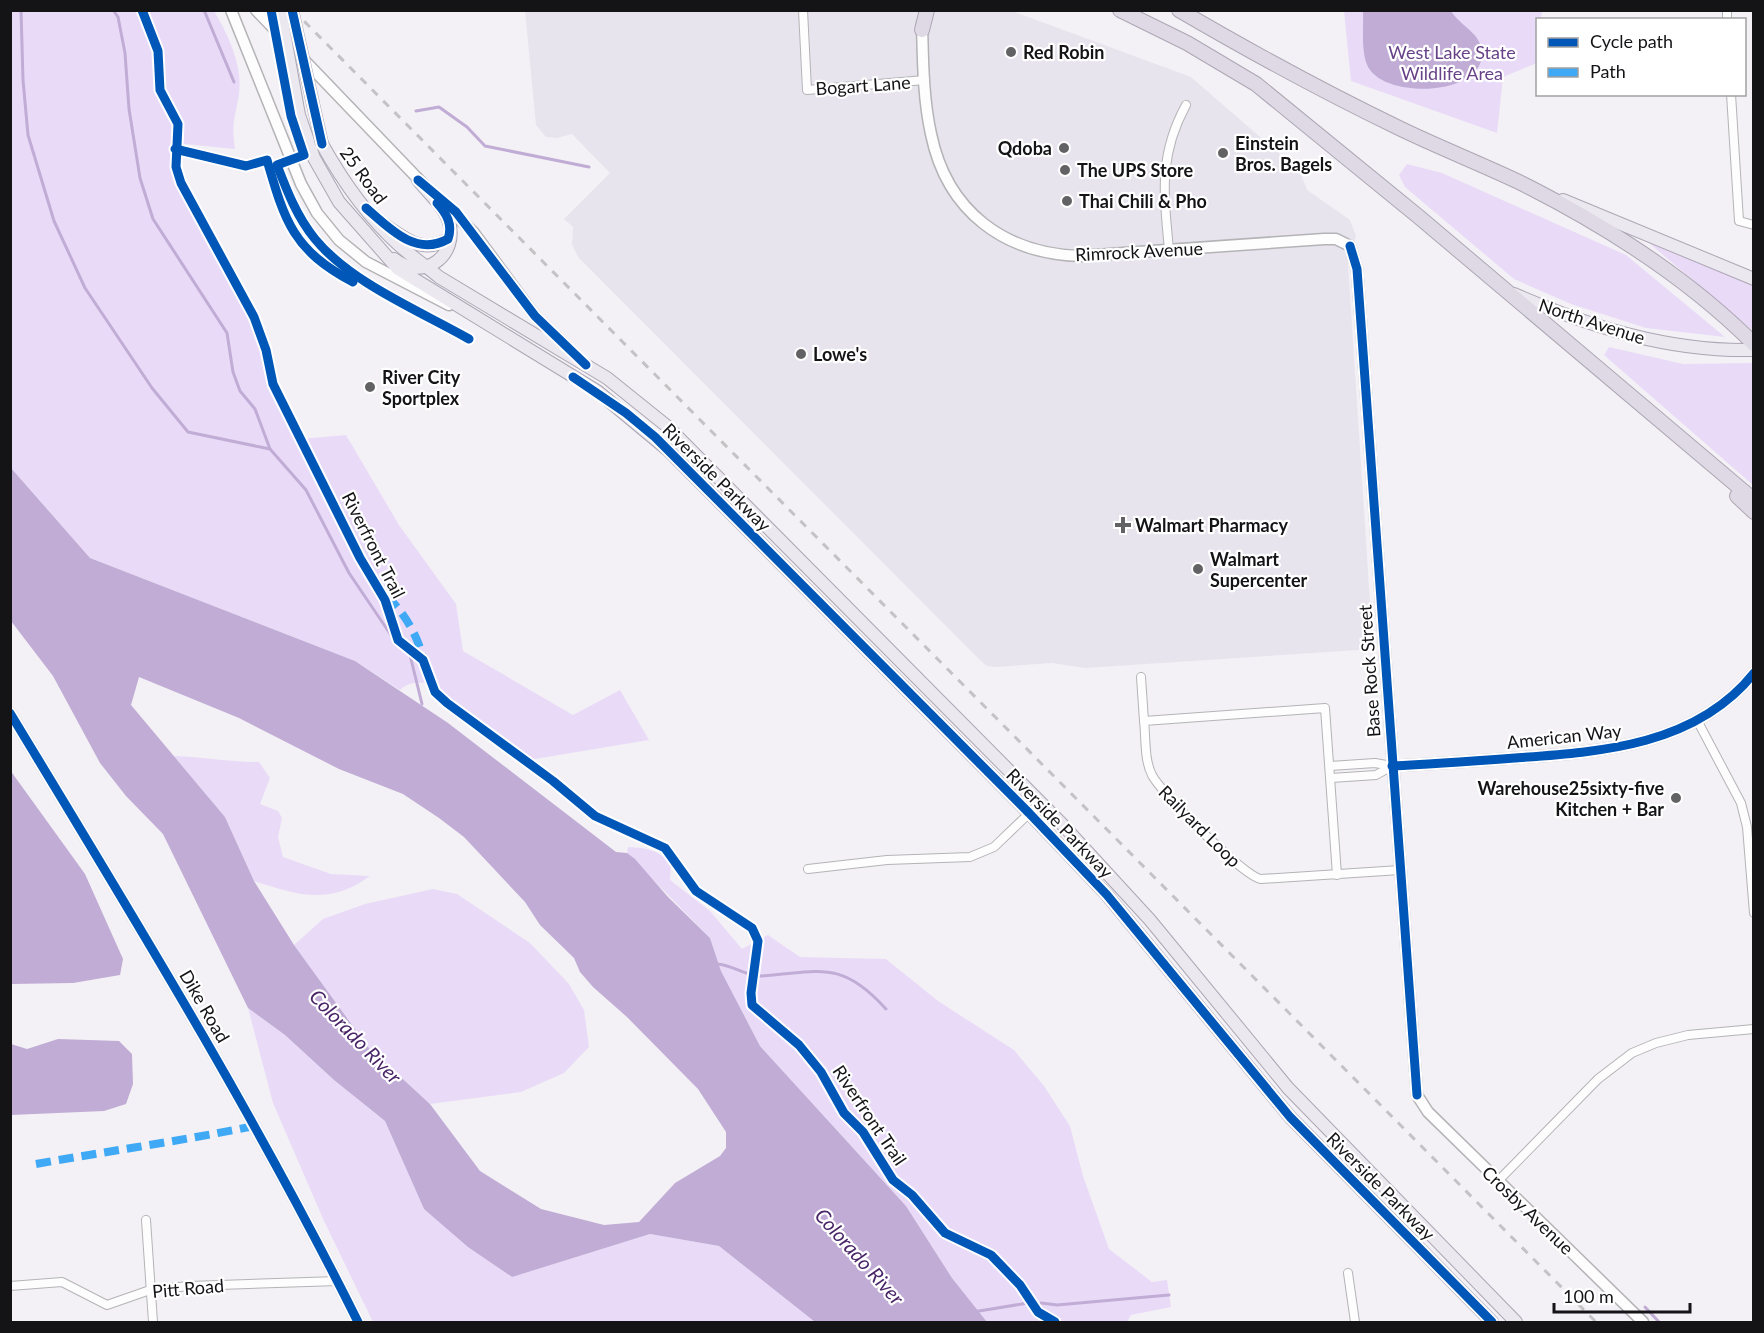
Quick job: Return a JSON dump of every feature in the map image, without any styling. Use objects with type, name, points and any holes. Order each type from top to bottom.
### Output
[{"type":"highway","points":[[922,30],[927,10]]},
{"type":"highway","points":[[1120,10],[1187,43],[1256,84],[1754,500]]},
{"type":"highway","points":[[1179,10],[1338,98],[1521,183],[1652,260],[1741,330],[1754,344]]},
{"type":"highway","points":[[1726,476],[1734,493],[1754,512]]},
{"type":"main road","name":"25 Road","points":[[280,10],[299,115],[314,158],[339,202],[386,259],[414,282],[573,377]]},
{"type":"main road","name":"25 Road","points":[[292,10],[322,144],[337,171],[366,208],[399,245],[428,267],[586,364]]},
{"type":"main road","points":[[372,241],[398,262],[417,268],[428,267],[441,258],[448,239],[448,219],[418,180]]},
{"type":"main road","points":[[1521,183],[1644,231],[1710,262],[1754,279]]},
{"type":"main road","points":[[366,208],[414,245],[430,246],[448,239]]},
{"type":"main road","name":"North Avenue","points":[[1504,290],[1560,313],[1634,338],[1718,350],[1754,350]]},
{"type":"main road","name":"Riverside Parkway","points":[[586,364],[649,409],[1041,802],[1150,920],[1288,1088],[1516,1323]]},
{"type":"main road","name":"Riverside Parkway","points":[[573,377],[619,407],[655,437],[1029,813],[1107,896],[1290,1117],[1492,1323]]},
{"type":"main road","points":[[761,544],[772,532]]},
{"type":"street","points":[[231,10],[301,184],[328,227],[354,253],[380,271],[474,317]]},
{"type":"street","name":"Riverside Parkway","points":[[256,10],[418,180],[456,212],[535,316],[586,364]]},
{"type":"street","name":"Bogart Lane","points":[[802,10],[807,90],[925,80]]},
{"type":"street","name":"Rimrock Avenue","points":[[921,10],[931,135],[948,180],[965,207],[997,235],[1025,248],[1064,256],[1324,239],[1336,239],[1350,246]]},
{"type":"street","points":[[1731,96],[1739,221],[1754,225]]},
{"type":"street","points":[[1169,250],[1164,183],[1166,156],[1174,127],[1186,105]]},
{"type":"street","name":"Base Rock Street","points":[[1350,246],[1357,269],[1417,1095]]},
{"type":"street","name":"American Way","points":[[1392,766],[1615,749],[1645,742],[1697,720],[1728,699],[1754,673]]},
{"type":"street","name":"Railyard Loop","points":[[1141,677],[1147,755],[1153,778],[1237,866],[1255,878],[1261,879],[1400,870]]},
{"type":"street","points":[[1144,721],[1325,708],[1337,875]]},
{"type":"street","name":"Dike Road","points":[[10,713],[174,984],[338,1281],[358,1323]]},
{"type":"street","points":[[1697,720],[1741,802],[1747,827],[1754,913]]},
{"type":"street","points":[[1330,766],[1375,763],[1392,766]]},
{"type":"street","points":[[1331,778],[1376,775],[1392,766]]},
{"type":"street","points":[[808,869],[876,861],[970,857],[994,847],[1041,802]]},
{"type":"street","points":[[1498,1181],[1598,1079],[1632,1053],[1656,1043],[1688,1035],[1754,1029]]},
{"type":"street","name":"Crosby Avenue","points":[[1417,1095],[1428,1112],[1643,1323]]},
{"type":"street","points":[[146,1220],[153,1323]]},
{"type":"street","points":[[1348,1273],[1355,1323]]},
{"type":"street","name":"Pitt Road","points":[[10,1287],[62,1282],[107,1305],[150,1290],[189,1286],[338,1281]]},
{"type":"shaded area","points":[[525,11],[1012,11],[1191,77],[1300,172],[1307,190],[1350,220],[1356,236],[1348,264],[1373,649],[1085,668],[1052,663],[987,666],[578,257],[572,244],[573,227],[564,219],[610,173],[572,134],[557,138],[546,137],[536,125]]},
{"type":"green space","points":[[10,11],[214,11],[229,40],[239,72],[239,94],[233,127],[235,149],[185,144],[173,153],[174,178],[261,340],[269,390],[293,436],[301,439],[346,435],[399,525],[456,604],[463,651],[573,715],[620,690],[649,740],[529,760],[444,696],[439,687],[419,682],[409,684],[400,690],[355,661],[90,558],[11,468]]},
{"type":"green space","name":"West Lake State Wildlife Area","points":[[1344,11],[1542,11],[1541,18],[1536,18],[1536,63],[1503,77],[1497,133],[1351,81]]},
{"type":"green space","points":[[1407,164],[1442,173],[1626,255],[1725,337],[1646,328],[1571,304],[1514,279],[1405,187],[1399,175]]},
{"type":"green space","points":[[1649,243],[1753,284],[1753,331]]},
{"type":"green space","points":[[1609,347],[1683,364],[1753,363],[1753,485],[1604,355]]},
{"type":"green space","points":[[174,756],[259,762],[270,778],[260,804],[278,811],[282,818],[278,837],[283,857],[331,874],[370,876],[341,891],[313,895],[284,890],[254,881],[225,817]]},
{"type":"green space","points":[[628,847],[652,850],[671,863],[670,880],[710,911],[742,949],[768,935],[800,957],[886,959],[938,1001],[1014,1050],[1044,1086],[1070,1126],[1083,1176],[1109,1249],[1152,1282],[1167,1280],[1171,1307],[1131,1315],[1127,1322],[987,1322],[952,1278],[906,1206],[760,1046],[721,971],[710,938],[627,853]]},
{"type":"green space","points":[[433,889],[457,894],[530,943],[569,984],[584,1010],[589,1047],[564,1073],[521,1092],[430,1104],[368,1047],[294,945],[323,919],[365,904]]},
{"type":"green space","points":[[248,1008],[285,1035],[334,1080],[385,1121],[424,1209],[511,1277],[650,1234],[719,1246],[815,1322],[373,1322],[324,1221],[273,1103]]},
{"type":"water","points":[[1363,11],[1451,11],[1475,35],[1481,47],[1482,54],[1478,68],[1467,78],[1452,85],[1434,88],[1396,86],[1381,79],[1370,70],[1365,57]]},
{"type":"water","name":"Colorado River","points":[[11,468],[90,558],[355,661],[448,723],[616,852],[627,853],[635,859],[668,897],[710,938],[721,971],[760,1046],[906,1206],[952,1278],[987,1322],[815,1322],[719,1246],[650,1234],[512,1277],[468,1247],[424,1209],[385,1121],[334,1080],[285,1035],[248,1008],[163,834],[126,796],[100,763],[53,676],[11,621]],"holes":[[[139,677],[239,718],[339,769],[403,794],[464,837],[525,902],[540,925],[574,958],[580,972],[593,987],[627,1017],[698,1089],[726,1132],[726,1148],[720,1156],[675,1183],[639,1222],[604,1225],[541,1209],[480,1171],[430,1104],[368,1047],[294,945],[254,881],[225,817],[131,705]]]},
{"type":"water","points":[[10,770],[85,874],[123,959],[120,975],[73,983],[11,984]]},
{"type":"water","points":[[58,1039],[119,1041],[132,1054],[133,1084],[126,1104],[104,1111],[11,1115],[11,1044],[27,1049]]},
{"type":"waterway","points":[[21,10],[23,80],[28,135],[54,221],[85,288],[152,388],[188,432],[270,449],[306,490],[349,573],[395,641],[410,655],[422,704]]},
{"type":"waterway","points":[[113,10],[118,17],[125,53],[129,109],[140,178],[153,219],[227,333],[233,372],[240,391],[255,409],[270,449]]},
{"type":"waterway","points":[[204,10],[234,82]]},
{"type":"waterway","points":[[416,111],[439,107],[467,127],[485,146],[589,167]]},
{"type":"waterway","points":[[717,964],[756,976],[829,972],[856,982],[886,1009]]},
{"type":"waterway","points":[[1041,1303],[1057,1305],[1169,1295]]},
{"type":"waterway","points":[[973,1312],[1028,1303]]},
{"type":"waterway","points":[[1645,1307],[1659,1322]]},
{"type":"railway","points":[[293,10],[1596,1322]]},
{"type":"marked path","points":[[387,596],[409,624],[423,658]]},
{"type":"marked path","points":[[36,1164],[254,1126]]},
{"type":"cycle path","name":"Riverfront Trail","points":[[142,10],[158,51],[160,90],[178,124],[176,167],[181,183],[254,317],[266,350],[273,384],[360,558],[385,600],[398,640],[423,660],[435,692],[447,703],[553,781],[595,816],[665,848],[696,891],[752,928],[758,941],[751,993],[752,1005],[799,1045],[821,1072],[844,1113],[863,1132],[893,1180],[912,1195],[945,1233],[991,1255],[1020,1285],[1038,1312],[1055,1322]]},
{"type":"cycle path","points":[[271,10],[291,116],[304,155],[277,165],[303,222],[315,239],[347,269],[387,295],[469,339]]},
{"type":"cycle path","points":[[292,10],[322,144]]},
{"type":"cycle path","points":[[175,149],[246,166],[267,160],[280,201],[294,232],[317,258],[353,282]]},
{"type":"cycle path","points":[[418,180],[456,212],[535,316],[586,365]]},
{"type":"cycle path","points":[[366,208],[394,232],[414,243],[425,245],[436,244],[448,239],[450,229],[448,220],[437,203]]},
{"type":"cycle path","points":[[1350,246],[1357,269],[1417,1095]]},
{"type":"cycle path","points":[[573,377],[626,413],[655,437],[1029,813],[1107,895],[1290,1117],[1492,1322]]},
{"type":"cycle path","points":[[1392,766],[1547,756],[1613,748],[1645,741],[1704,716],[1731,697],[1754,673]]},
{"type":"cycle path","points":[[10,713],[146,938],[234,1090],[358,1322]]},
{"type":"place","name":"Red Robin","points":[[1011,52]]},
{"type":"place","name":"Qdoba","points":[[1064,148]]},
{"type":"place","name":"Einstein Bros. Bagels","points":[[1223,153]]},
{"type":"place","name":"The UPS Store","points":[[1065,170]]},
{"type":"place","name":"Thai Chili & Pho","points":[[1067,201]]},
{"type":"place","name":"Lowe's","points":[[801,354]]},
{"type":"place","name":"River City Sportplex","points":[[370,387]]},
{"type":"place","name":"Walmart Pharmacy","points":[[1123,525]]},
{"type":"place","name":"Walmart Supercenter","points":[[1198,569]]},
{"type":"place","name":"Warehouse25sixty-five Kitchen + Bar","points":[[1676,798]]}]
